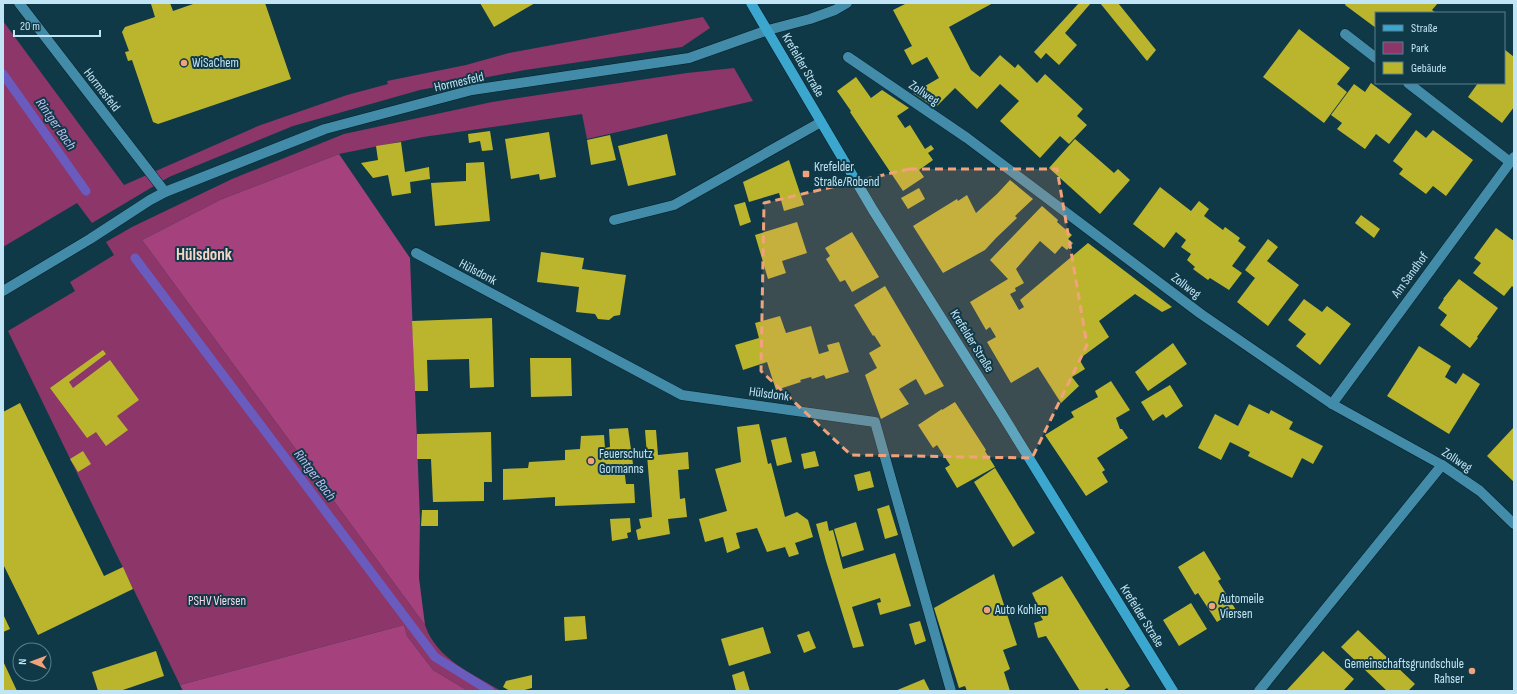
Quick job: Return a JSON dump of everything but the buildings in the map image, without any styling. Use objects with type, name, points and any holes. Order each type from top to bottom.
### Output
[{"type":"main road","name":"Krefelder Straße","points":[[751,3],[874,210],[1173,691]]},
{"type":"street","name":"Hormesfeld","points":[[19,3],[165,192]]},
{"type":"street","name":"Hormesfeld","points":[[3,291],[90,240],[150,200],[165,192],[325,129],[472,90],[690,58],[768,30],[810,19],[835,10],[847,3]]},
{"type":"street","points":[[1345,34],[1375,57]]},
{"type":"street","name":"Zollweg","points":[[848,57],[967,138],[1201,314],[1332,404],[1442,465],[1480,491],[1514,524]]},
{"type":"street","name":"Am Sandhof","points":[[1332,404],[1512,160],[1409,84]]},
{"type":"street","points":[[614,220],[674,205],[821,122]]},
{"type":"street","name":"Hülsdonk","points":[[416,253],[682,395],[875,422],[951,691]]},
{"type":"street","points":[[1259,691],[1442,465]]},
{"type":"highlighted area","points":[[909,169],[1057,169],[1087,345],[1032,458],[851,455],[761,371],[764,203]]},
{"type":"green space","points":[[703,17],[710,28],[682,47],[525,70],[420,90],[293,126],[169,177],[92,223],[77,203],[3,247],[3,21],[124,185],[258,126],[347,95],[388,84],[387,81],[466,65],[509,53]]},
{"type":"green space","name":"PSHV Viersen","points":[[734,68],[753,101],[587,139],[582,114],[423,137],[339,154],[222,199],[142,240],[425,625],[438,648],[447,657],[467,671],[501,691],[468,691],[433,670],[407,636],[404,625],[180,685],[8,331],[75,291],[70,282],[114,255],[106,242],[132,227],[232,179],[344,134],[492,102],[687,73]]},
{"type":"shaded area","points":[[339,154],[410,258],[420,520],[419,578],[425,625],[142,240],[222,199]]},
{"type":"shaded area","points":[[404,625],[407,636],[433,670],[468,691],[183,691],[180,685]]},
{"type":"waterway","name":"Rintger Bach","points":[[3,74],[86,191]]},
{"type":"waterway","name":"Rintger Bach","points":[[135,258],[435,657],[490,691]]},
{"type":"place","name":"WiSaChem","points":[[184,63]]},
{"type":"place","name":"Krefelder Straße/Robend","points":[[806,174]]},
{"type":"place","name":"Feuerschutz Gormanns","points":[[591,461]]},
{"type":"place","name":"Automeile Viersen","points":[[1212,606]]},
{"type":"place","name":"Auto Kohlen","points":[[987,610]]},
{"type":"place","name":"Gemeinschaftsgrundschule Rahser","points":[[1472,671]]},
{"type":"district","name":"Hülsdonk","points":[[204,255]]}]
